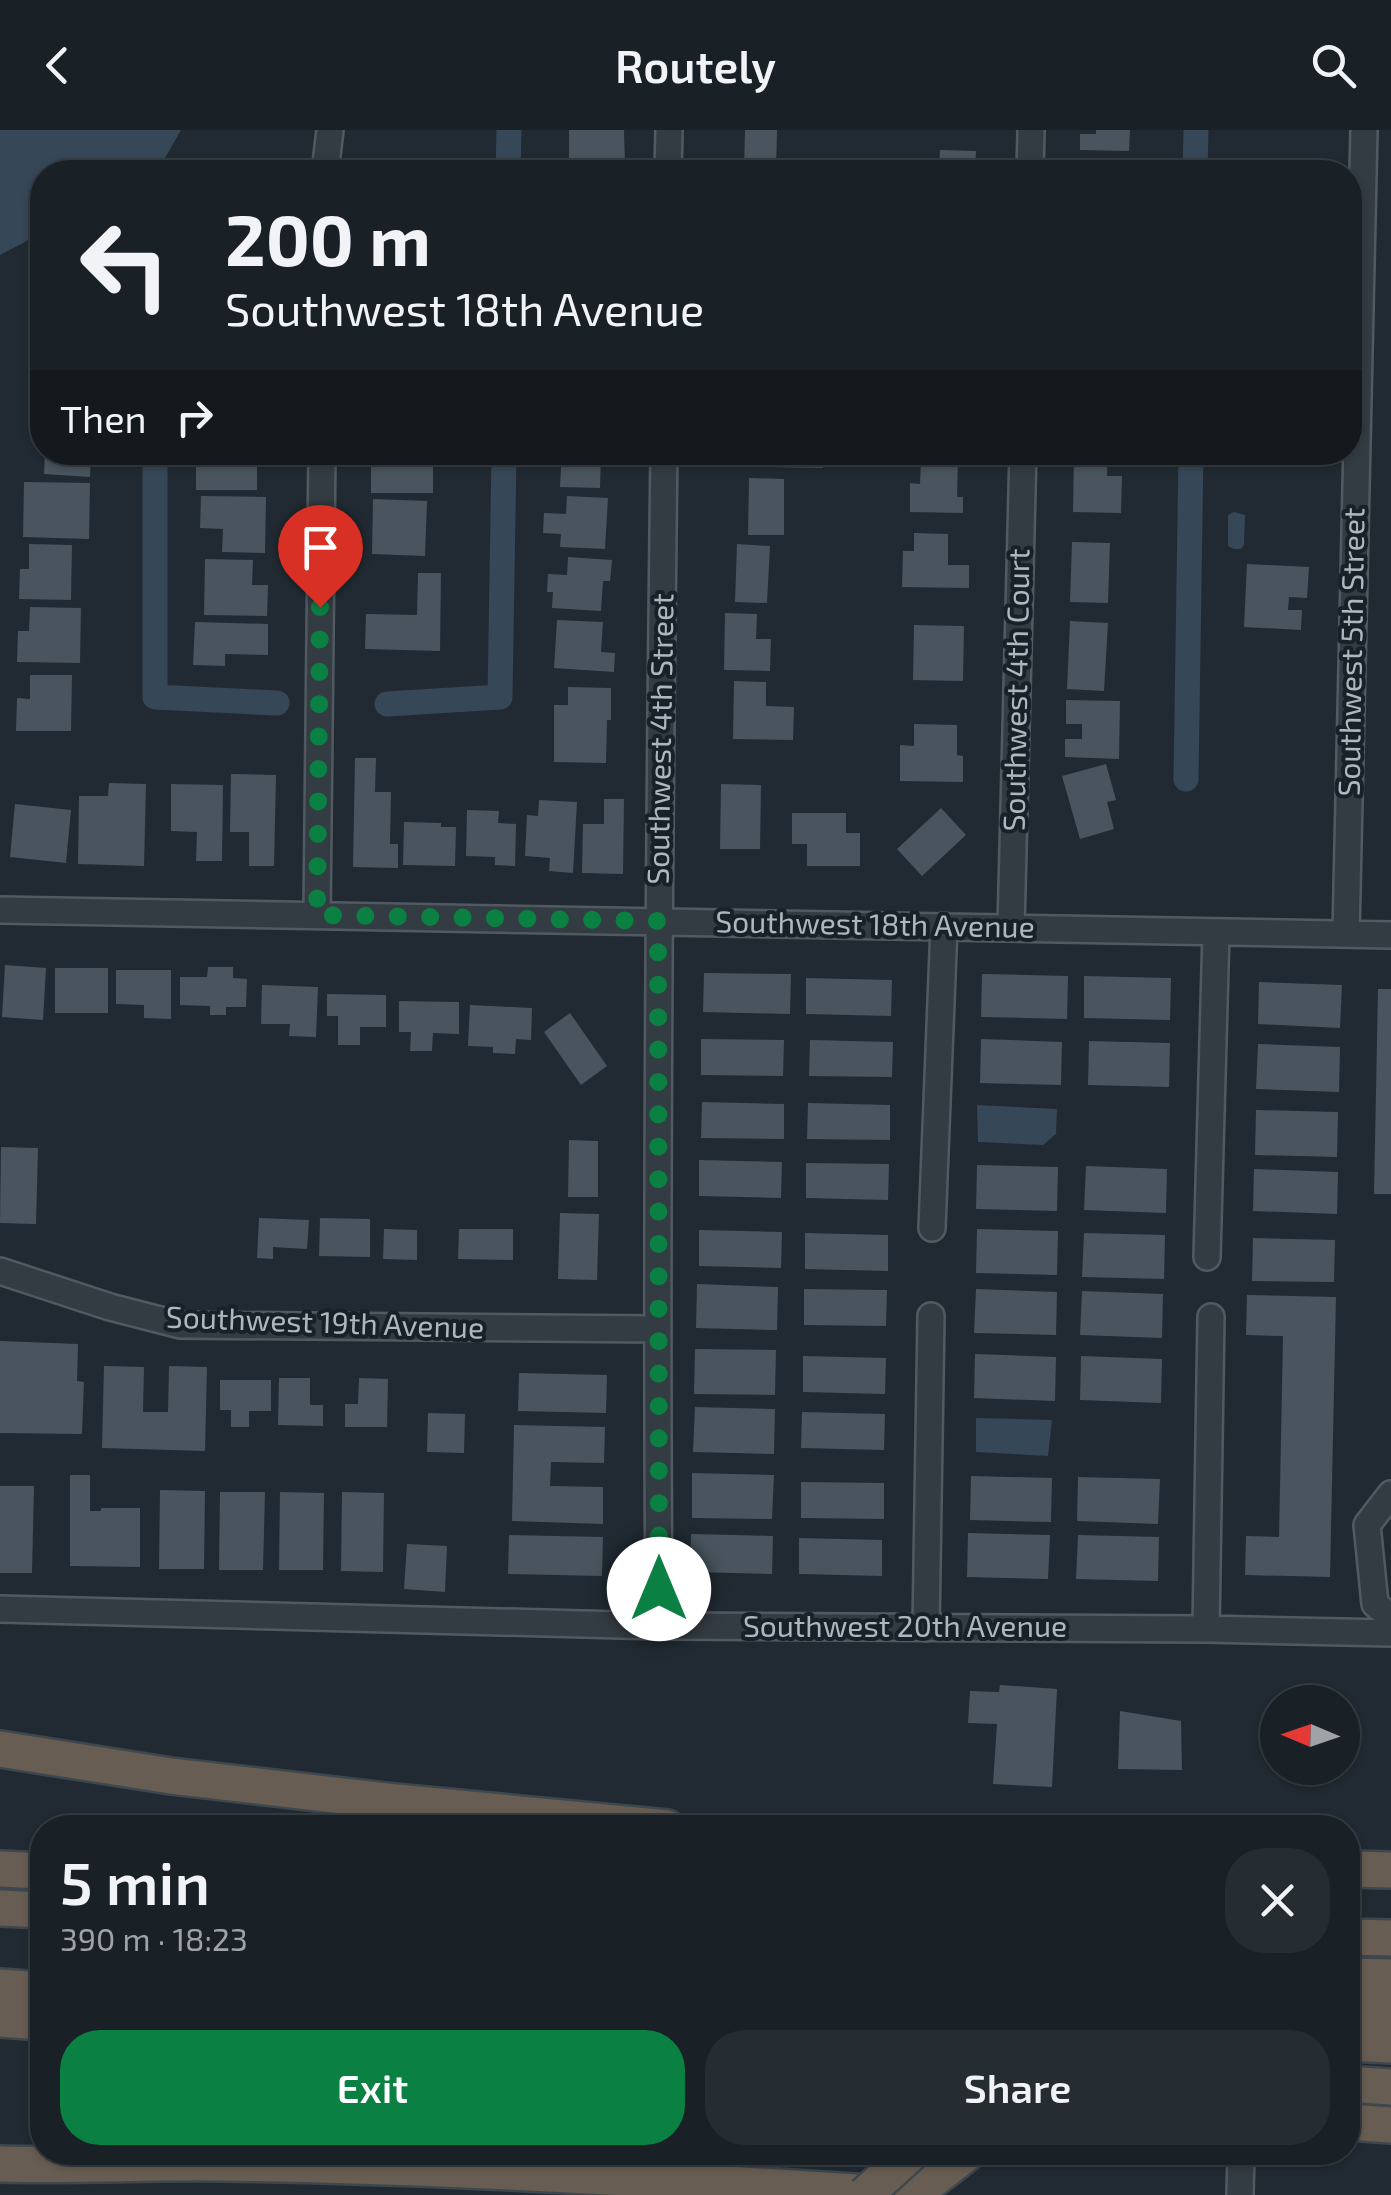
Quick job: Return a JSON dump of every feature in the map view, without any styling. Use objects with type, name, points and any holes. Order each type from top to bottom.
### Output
[{"type":"highway","points":[[0,1749],[170,1776],[532,1815]]},
{"type":"highway","points":[[0,1869],[30,1870]]},
{"type":"highway","points":[[1360,1869],[1391,1870]]},
{"type":"highway","points":[[0,1908],[30,1909]]},
{"type":"highway","points":[[1360,1937],[1391,1938]]},
{"type":"highway","points":[[1360,1977],[1391,1978]]},
{"type":"highway","points":[[0,1987],[30,1989]]},
{"type":"highway","points":[[1360,2011],[1391,2012]]},
{"type":"highway","points":[[0,2019],[30,2021]]},
{"type":"highway","points":[[1360,2044],[1391,2045]]},
{"type":"highway","points":[[1360,2085],[1391,2087]]},
{"type":"highway","points":[[1360,2123],[1391,2125]]},
{"type":"highway","points":[[0,2164],[30,2165]]},
{"type":"highway","points":[[42,2165],[129,2165]]},
{"type":"highway","points":[[282,2165],[534,2173],[899,2195]]},
{"type":"highway","points":[[865,2195],[898,2165]]},
{"type":"highway","points":[[913,2195],[951,2165]]},
{"type":"highway","points":[[84,2166],[214,2179],[476,2195]]},
{"type":"street","points":[[326,160],[330,130]]},
{"type":"street","points":[[668,130],[668,160]]},
{"type":"street","points":[[1030,160],[1031,130]]},
{"type":"street","name":"Southwest 5th Street","points":[[1362,219],[1364,130]]},
{"type":"street","points":[[317,915],[322,465]]},
{"type":"street","name":"Southwest 4th Street","points":[[659,1626],[658,921],[664,465]]},
{"type":"street","name":"Southwest 4th Court","points":[[1011,928],[1023,465]]},
{"type":"street","name":"Southwest 5th Street","points":[[1346,934],[1356,465]]},
{"type":"street","name":"Southwest 18th Avenue","points":[[0,910],[1391,935]]},
{"type":"street","points":[[932,1228],[944,926]]},
{"type":"street","points":[[1207,1257],[1216,932]]},
{"type":"street","name":"Southwest 19th Avenue","points":[[0,1271],[180,1325],[657,1329]]},
{"type":"street","points":[[926,1628],[931,1316]]},
{"type":"street","points":[[1206,1629],[1210,1318]]},
{"type":"street","points":[[1389,1503],[1367,1525],[1375,1604],[1389,1624]]},
{"type":"street","name":"Southwest 20th Avenue","points":[[0,1609],[659,1626],[1206,1629],[1389,1624]]},
{"type":"street","points":[[1240,2195],[1241,2165]]},
{"type":"water","points":[[0,130],[181,130],[164,160],[30,160],[30,239],[0,255]]},
{"type":"water","points":[[1228,515],[1245,515],[1241,549],[1228,546]]},
{"type":"water","points":[[977,1105],[1057,1109],[1056,1134],[1043,1145],[978,1142]]},
{"type":"water","points":[[976,1418],[1052,1420],[1048,1456],[976,1452]]},
{"type":"building","points":[[569,130],[624,130],[625,160],[569,160]]},
{"type":"building","points":[[745,130],[777,130],[776,160],[744,160]]},
{"type":"building","points":[[1096,130],[1130,130],[1129,151],[1080,150],[1080,134],[1096,134]]},
{"type":"building","points":[[940,150],[976,151],[976,160],[940,160]]},
{"type":"building","points":[[44,465],[90,465],[90,477],[44,474]]},
{"type":"building","points":[[257,465],[257,490],[196,490],[196,466]]},
{"type":"building","points":[[601,465],[600,488],[560,487],[561,467],[546,467]]},
{"type":"building","points":[[759,465],[823,465],[823,468]]},
{"type":"building","points":[[921,465],[958,465],[957,497],[963,497],[963,513],[910,512],[910,483],[920,484]]},
{"type":"building","points":[[1074,465],[1107,465],[1107,476],[1122,476],[1121,513],[1073,512]]},
{"type":"building","points":[[433,466],[433,493],[371,493],[371,467]]},
{"type":"building","points":[[749,478],[784,479],[784,535],[748,535]]},
{"type":"building","points":[[24,482],[90,483],[89,539],[23,537]]},
{"type":"building","points":[[201,496],[266,497],[265,553],[222,552],[223,529],[200,528]]},
{"type":"building","points":[[567,496],[608,498],[605,549],[560,547],[561,534],[543,533],[544,513],[566,514]]},
{"type":"building","points":[[373,499],[427,501],[425,556],[372,554]]},
{"type":"building","points":[[914,533],[948,534],[948,565],[969,565],[969,588],[902,587],[903,551],[914,551]]},
{"type":"building","points":[[1072,542],[1110,543],[1108,603],[1070,602]]},
{"type":"building","points":[[29,544],[72,545],[71,600],[19,599],[20,569],[29,569]]},
{"type":"building","points":[[737,544],[770,546],[767,603],[735,602]]},
{"type":"building","points":[[568,557],[612,560],[610,581],[603,581],[601,611],[552,608],[553,592],[547,592],[548,574],[567,575]]},
{"type":"building","points":[[205,559],[253,560],[252,585],[268,585],[267,616],[204,615]]},
{"type":"building","points":[[1247,564],[1309,567],[1307,598],[1289,597],[1288,610],[1302,610],[1301,630],[1244,627]]},
{"type":"building","points":[[418,573],[441,573],[440,651],[365,649],[366,614],[417,615]]},
{"type":"building","points":[[30,607],[81,608],[80,663],[17,662],[18,631],[29,631]]},
{"type":"building","points":[[725,613],[757,614],[756,639],[771,639],[770,671],[724,670]]},
{"type":"building","points":[[557,620],[603,622],[601,652],[615,653],[614,672],[554,668]]},
{"type":"building","points":[[1070,621],[1108,623],[1104,691],[1067,689]]},
{"type":"building","points":[[195,622],[268,624],[268,655],[225,654],[225,666],[193,665]]},
{"type":"building","points":[[914,625],[964,626],[963,681],[913,680]]},
{"type":"building","points":[[30,675],[72,675],[71,731],[16,731],[17,698],[30,699]]},
{"type":"building","points":[[734,681],[766,682],[766,706],[794,707],[793,740],[733,739]]},
{"type":"building","points":[[568,687],[611,688],[606,763],[554,762],[554,705],[568,705]]},
{"type":"building","points":[[1066,700],[1120,701],[1119,759],[1065,757],[1065,739],[1082,739],[1082,724],[1066,724]]},
{"type":"building","points":[[914,724],[957,725],[957,755],[963,756],[963,782],[900,781],[900,745],[914,746]]},
{"type":"building","points":[[355,758],[376,758],[375,792],[391,792],[390,844],[398,844],[398,868],[353,867]]},
{"type":"building","points":[[1106,764],[1116,800],[1107,802],[1114,829],[1080,839],[1062,776]]},
{"type":"building","points":[[231,774],[276,775],[274,866],[249,866],[249,832],[230,832]]},
{"type":"building","points":[[109,783],[146,784],[144,866],[78,864],[79,796],[108,796]]},
{"type":"building","points":[[171,784],[223,785],[222,861],[196,861],[197,832],[171,831]]},
{"type":"building","points":[[721,784],[761,785],[760,849],[720,849]]},
{"type":"building","points":[[604,799],[624,799],[623,874],[582,873],[583,824],[604,824]]},
{"type":"building","points":[[539,800],[577,802],[573,873],[549,871],[550,858],[525,856],[527,815],[538,816]]},
{"type":"building","points":[[15,804],[71,810],[66,863],[10,857]]},
{"type":"building","points":[[941,808],[966,835],[922,876],[897,849]]},
{"type":"building","points":[[467,810],[499,811],[498,823],[516,824],[515,866],[495,865],[495,857],[466,856]]},
{"type":"building","points":[[792,813],[846,813],[846,833],[860,833],[860,866],[807,866],[807,844],[792,844]]},
{"type":"building","points":[[404,822],[456,827],[455,866],[403,865]]},
{"type":"building","points":[[5,965],[46,968],[43,1020],[2,1017]]},
{"type":"building","points":[[208,967],[233,967],[233,978],[247,979],[246,1007],[226,1007],[226,1015],[210,1015],[210,1006],[180,1005],[180,977],[207,977]]},
{"type":"building","points":[[55,968],[108,968],[108,1013],[55,1013]]},
{"type":"building","points":[[116,970],[171,970],[171,1019],[144,1018],[144,1005],[116,1004]]},
{"type":"building","points":[[704,973],[791,974],[790,1014],[703,1012]]},
{"type":"building","points":[[982,974],[1068,976],[1067,1019],[981,1017]]},
{"type":"building","points":[[1084,976],[1171,978],[1170,1020],[1084,1018]]},
{"type":"building","points":[[806,978],[892,980],[891,1016],[806,1014]]},
{"type":"building","points":[[1259,982],[1342,985],[1340,1028],[1258,1024]]},
{"type":"building","points":[[262,985],[318,987],[316,1037],[289,1036],[290,1024],[261,1024]]},
{"type":"building","points":[[1378,989],[1391,989],[1391,1194],[1374,1194]]},
{"type":"building","points":[[327,994],[386,995],[386,1027],[360,1027],[360,1045],[338,1045],[338,1016],[327,1016]]},
{"type":"building","points":[[399,1001],[459,1002],[459,1034],[433,1033],[432,1051],[410,1051],[411,1032],[399,1032]]},
{"type":"building","points":[[470,1005],[532,1008],[531,1040],[516,1039],[515,1054],[493,1053],[493,1047],[468,1046]]},
{"type":"building","points":[[570,1013],[607,1066],[581,1085],[544,1032]]},
{"type":"building","points":[[701,1039],[784,1040],[783,1076],[701,1075]]},
{"type":"building","points":[[981,1039],[1062,1042],[1061,1085],[980,1083]]},
{"type":"building","points":[[810,1040],[893,1042],[892,1077],[809,1076]]},
{"type":"building","points":[[1089,1041],[1170,1043],[1169,1087],[1088,1085]]},
{"type":"building","points":[[1258,1044],[1340,1047],[1339,1092],[1256,1089]]},
{"type":"building","points":[[702,1102],[784,1104],[784,1139],[701,1138]]},
{"type":"building","points":[[808,1103],[890,1105],[890,1140],[807,1139]]},
{"type":"building","points":[[1256,1110],[1338,1112],[1337,1157],[1255,1155]]},
{"type":"building","points":[[569,1140],[598,1141],[598,1197],[568,1197]]},
{"type":"building","points":[[1,1147],[38,1148],[36,1224],[0,1223]]},
{"type":"building","points":[[699,1160],[782,1162],[781,1198],[699,1196]]},
{"type":"building","points":[[806,1163],[889,1164],[888,1200],[806,1198]]},
{"type":"building","points":[[977,1165],[1058,1167],[1057,1211],[976,1209]]},
{"type":"building","points":[[1086,1166],[1167,1169],[1166,1213],[1084,1210]]},
{"type":"building","points":[[1254,1169],[1338,1172],[1337,1214],[1253,1211]]},
{"type":"building","points":[[560,1213],[599,1214],[597,1280],[558,1279]]},
{"type":"building","points":[[259,1218],[309,1220],[307,1249],[273,1247],[273,1259],[257,1258]]},
{"type":"building","points":[[320,1218],[370,1219],[370,1257],[319,1256]]},
{"type":"building","points":[[384,1229],[417,1230],[417,1260],[383,1259]]},
{"type":"building","points":[[459,1229],[513,1229],[513,1260],[458,1259]]},
{"type":"building","points":[[977,1229],[1058,1231],[1057,1275],[976,1273]]},
{"type":"building","points":[[699,1230],[782,1232],[781,1268],[699,1266]]},
{"type":"building","points":[[805,1233],[888,1235],[888,1271],[805,1269]]},
{"type":"building","points":[[1084,1233],[1165,1235],[1164,1279],[1082,1277]]},
{"type":"building","points":[[1253,1238],[1335,1240],[1334,1282],[1252,1281]]},
{"type":"building","points":[[697,1284],[778,1287],[777,1330],[696,1328]]},
{"type":"building","points":[[804,1289],[887,1290],[886,1326],[804,1325]]},
{"type":"building","points":[[976,1289],[1057,1292],[1056,1335],[974,1333]]},
{"type":"building","points":[[1082,1291],[1163,1294],[1162,1338],[1080,1335]]},
{"type":"building","points":[[1247,1295],[1336,1297],[1330,1577],[1245,1575],[1246,1536],[1279,1537],[1283,1336],[1246,1335]]},
{"type":"building","points":[[0,1341],[78,1344],[77,1381],[84,1382],[82,1434],[0,1433]]},
{"type":"building","points":[[695,1349],[776,1350],[775,1395],[694,1394]]},
{"type":"building","points":[[975,1354],[1056,1357],[1055,1401],[974,1398]]},
{"type":"building","points":[[803,1356],[886,1358],[885,1394],[803,1392]]},
{"type":"building","points":[[1081,1356],[1162,1359],[1161,1403],[1080,1400]]},
{"type":"building","points":[[104,1366],[144,1367],[143,1412],[168,1412],[169,1366],[207,1367],[205,1451],[102,1448]]},
{"type":"building","points":[[519,1373],[607,1375],[606,1413],[518,1411]]},
{"type":"building","points":[[279,1378],[310,1378],[310,1405],[323,1405],[323,1426],[278,1425]]},
{"type":"building","points":[[359,1378],[388,1379],[387,1427],[345,1427],[345,1404],[358,1404]]},
{"type":"building","points":[[220,1380],[271,1380],[271,1411],[249,1411],[249,1427],[231,1427],[231,1410],[220,1410]]},
{"type":"building","points":[[695,1407],[775,1409],[774,1454],[693,1452]]},
{"type":"building","points":[[802,1412],[885,1414],[884,1450],[801,1448]]},
{"type":"building","points":[[428,1413],[465,1414],[464,1453],[427,1452]]},
{"type":"building","points":[[514,1425],[605,1427],[604,1463],[551,1462],[550,1486],[603,1487],[603,1524],[512,1521]]},
{"type":"building","points":[[692,1473],[774,1475],[772,1519],[692,1518]]},
{"type":"building","points":[[70,1475],[90,1475],[90,1511],[140,1508],[140,1567],[70,1566]]},
{"type":"building","points":[[971,1476],[1052,1478],[1051,1522],[970,1520]]},
{"type":"building","points":[[1078,1477],[1160,1479],[1158,1524],[1077,1521]]},
{"type":"building","points":[[801,1482],[884,1483],[884,1519],[801,1518]]},
{"type":"building","points":[[0,1486],[34,1486],[32,1573],[0,1573]]},
{"type":"building","points":[[160,1490],[205,1491],[204,1569],[159,1569]]},
{"type":"building","points":[[220,1492],[265,1492],[263,1570],[219,1570]]},
{"type":"building","points":[[280,1492],[324,1493],[323,1570],[279,1570]]},
{"type":"building","points":[[342,1492],[384,1493],[383,1572],[341,1571]]},
{"type":"building","points":[[968,1533],[1050,1535],[1048,1579],[967,1577]]},
{"type":"building","points":[[691,1534],[773,1536],[772,1574],[690,1572]]},
{"type":"building","points":[[509,1535],[603,1537],[602,1576],[508,1574]]},
{"type":"building","points":[[1078,1535],[1159,1537],[1158,1581],[1076,1579]]},
{"type":"building","points":[[799,1538],[882,1540],[882,1576],[799,1574]]},
{"type":"building","points":[[407,1544],[447,1546],[445,1592],[404,1589]]},
{"type":"building","points":[[1000,1685],[1057,1689],[1052,1787],[993,1784],[997,1724],[968,1723],[970,1691],[999,1692]]},
{"type":"building","points":[[1120,1711],[1181,1721],[1182,1770],[1118,1769]]},
{"type":"waterway","points":[[508,160],[509,130]]},
{"type":"waterway","points":[[1195,160],[1196,130]]},
{"type":"waterway","points":[[155,465],[155,697],[277,703]]},
{"type":"waterway","points":[[387,704],[500,697],[504,465]]},
{"type":"waterway","points":[[1186,779],[1191,465]]},
{"type":"route","points":[[320,607],[317,915],[658,921],[659,1589]]}]
